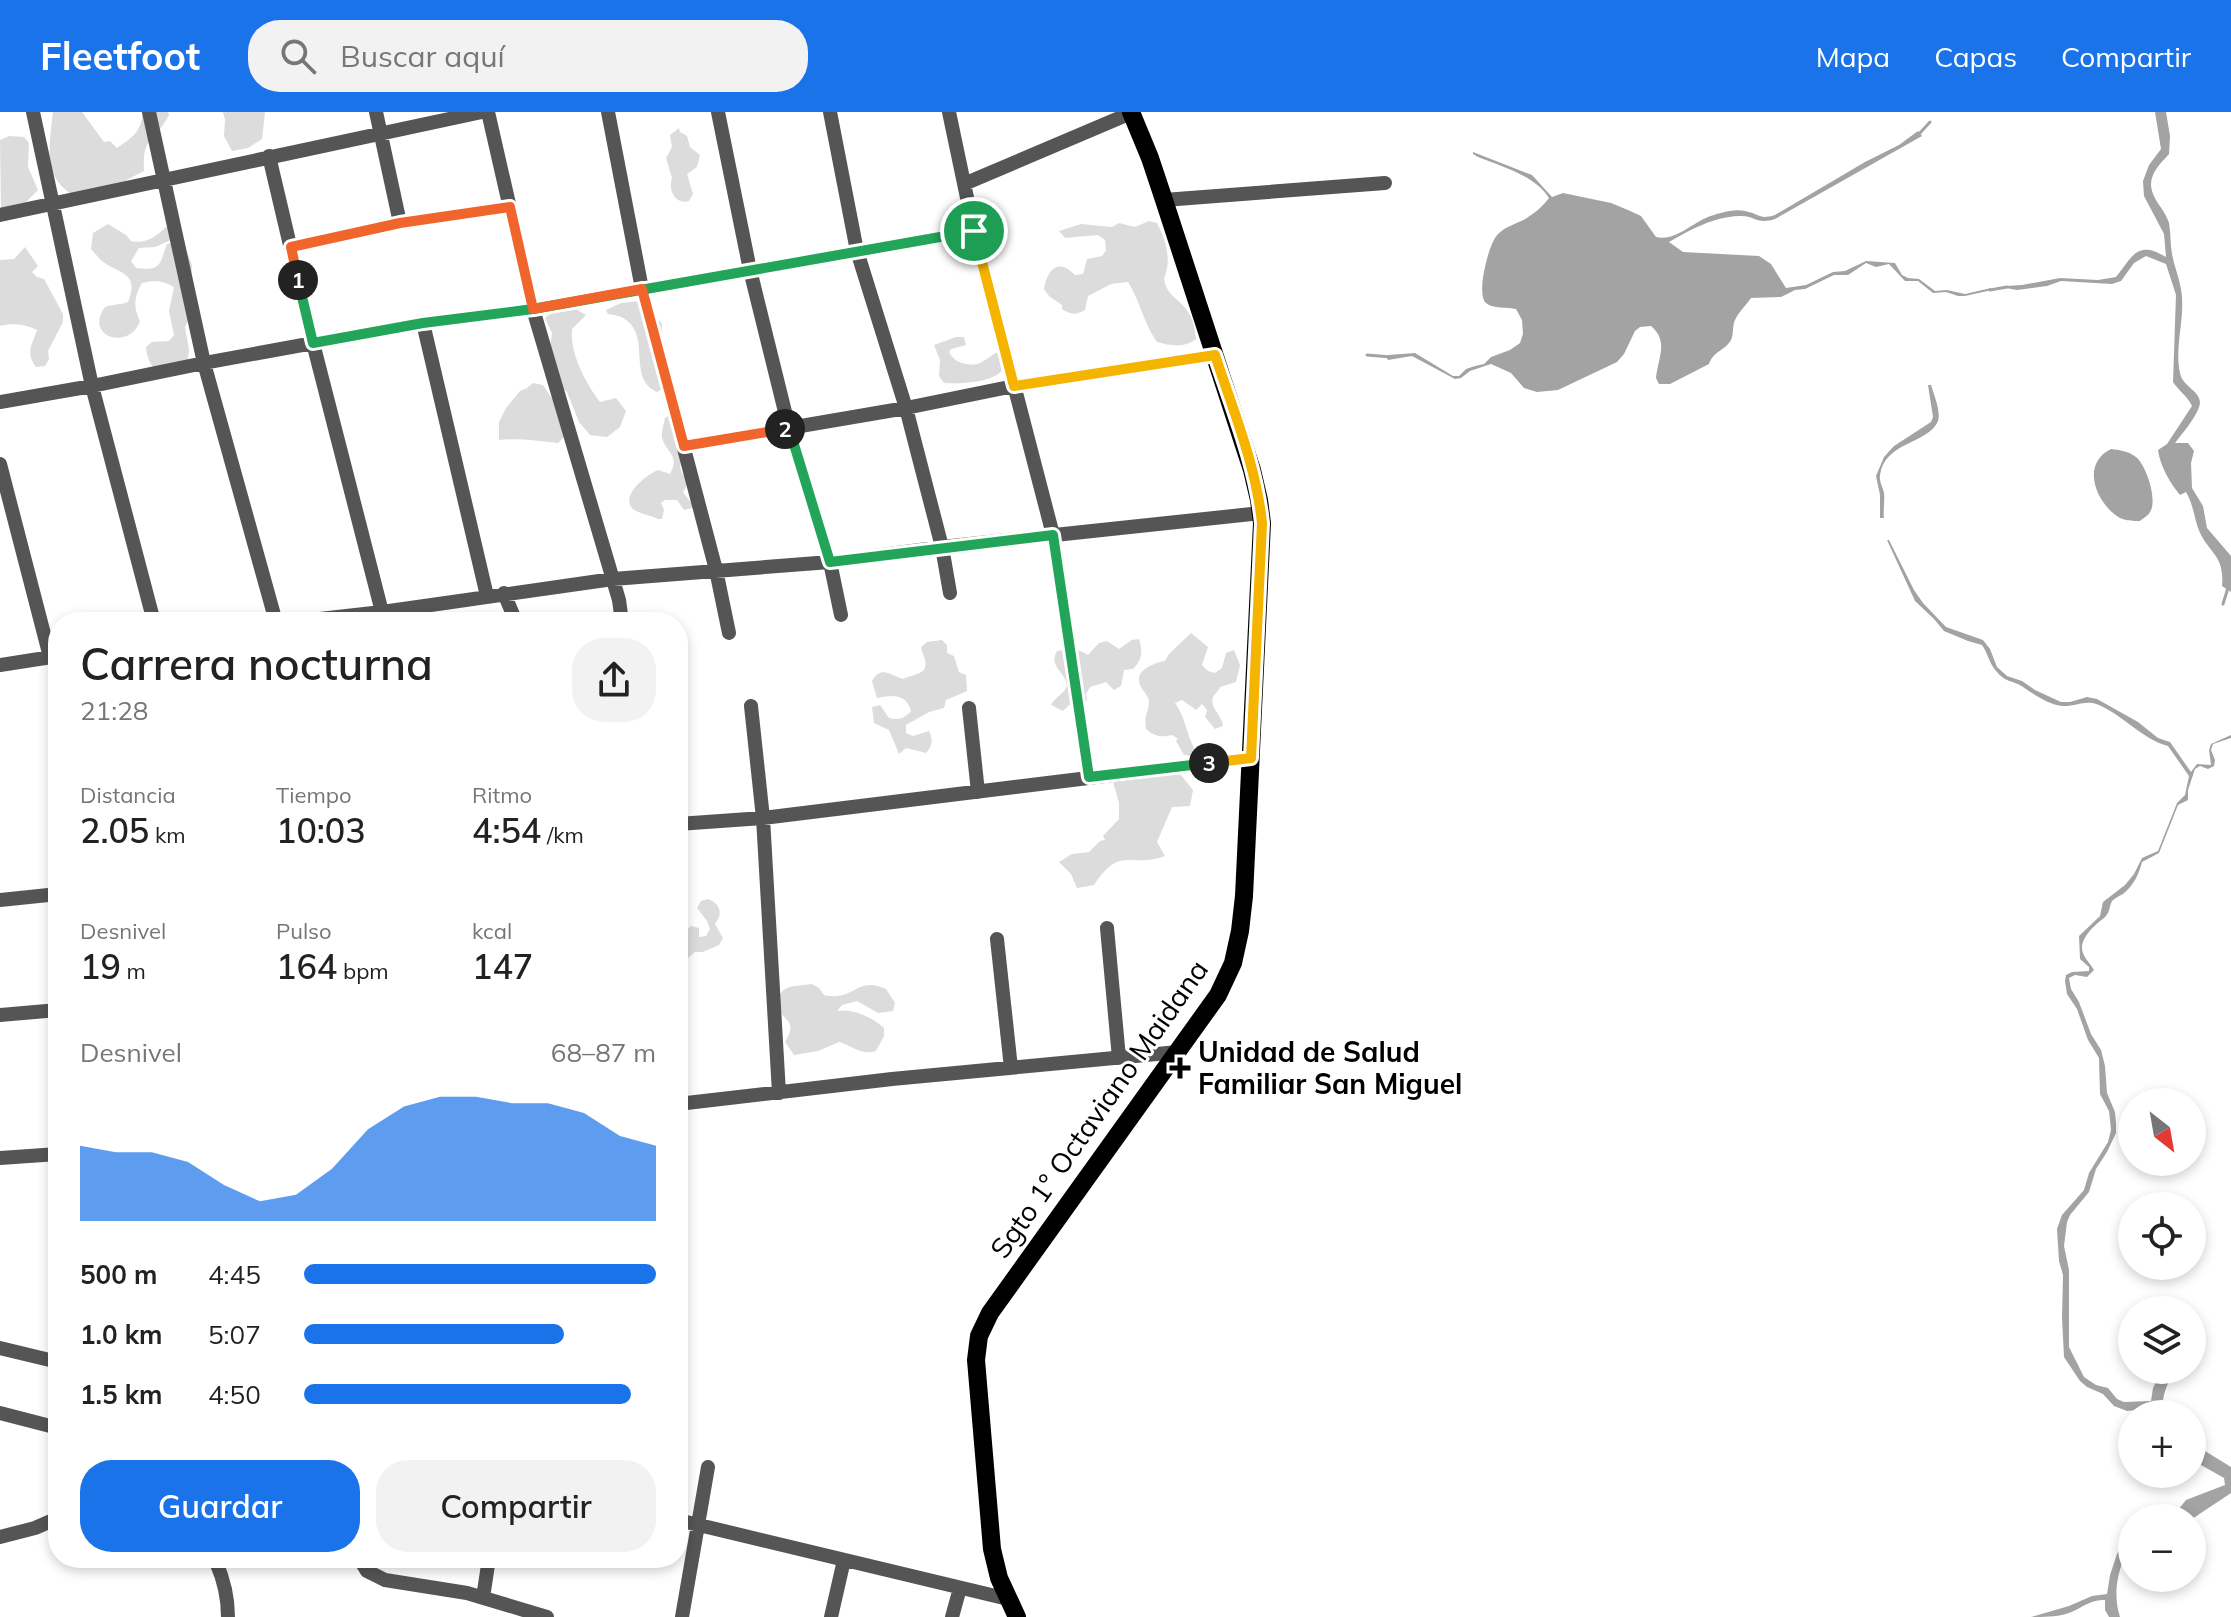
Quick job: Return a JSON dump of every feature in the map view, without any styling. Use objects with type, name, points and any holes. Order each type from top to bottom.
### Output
[{"type":"main road","name":"Sgto 1° Octaviano Maidana","points":[[1017,1617],[999,1578],[992,1549],[976,1360],[979,1336],[990,1313],[1218,995],[1233,963],[1244,896],[1261,513],[1252,470],[1215,355],[1150,158],[1131,113]]},
{"type":"street","points":[[33,112],[92,386],[151,612]]},
{"type":"street","points":[[149,112],[204,363],[273,612]]},
{"type":"street","points":[[376,112],[400,223]]},
{"type":"street","points":[[0,215],[485,112],[533,309],[621,612]]},
{"type":"street","points":[[608,112],[642,289],[716,570],[729,633]]},
{"type":"street","points":[[718,112],[750,270],[789,428],[830,562],[841,615]]},
{"type":"street","points":[[830,112],[857,251],[906,408],[942,547],[950,593]]},
{"type":"street","points":[[949,112],[974,231],[1053,535],[1089,777]]},
{"type":"street","points":[[964,184],[1131,113]]},
{"type":"street","points":[[269,156],[313,343],[384,612]]},
{"type":"street","points":[[1164,200],[1385,183]]},
{"type":"street","points":[[291,247],[400,223],[510,207]]},
{"type":"street","points":[[0,402],[423,323],[533,309],[974,231]]},
{"type":"street","points":[[423,323],[487,596]]},
{"type":"street","points":[[684,446],[1014,386],[1215,355]]},
{"type":"street","points":[[0,464],[48,635]]},
{"type":"street","points":[[409,612],[504,593],[613,579],[830,562],[1261,513]]},
{"type":"street","points":[[504,593],[512,612]]},
{"type":"street","points":[[0,665],[48,657]]},
{"type":"street","points":[[751,706],[763,818],[779,1093]]},
{"type":"street","points":[[969,708],[978,792]]},
{"type":"street","points":[[688,823],[763,818],[1251,758]]},
{"type":"street","points":[[0,900],[48,895]]},
{"type":"street","points":[[1107,928],[1119,1058]]},
{"type":"street","points":[[997,939],[1011,1068]]},
{"type":"street","points":[[0,1015],[48,1011]]},
{"type":"street","points":[[688,1103],[892,1079],[1178,1052]]},
{"type":"street","points":[[0,1158],[48,1155]]},
{"type":"street","points":[[0,1348],[48,1360]]},
{"type":"street","points":[[0,1413],[48,1425]]},
{"type":"street","points":[[682,1617],[708,1467]]},
{"type":"street","points":[[0,1537],[48,1522]]},
{"type":"street","points":[[688,1523],[1008,1599]]},
{"type":"street","points":[[831,1617],[844,1560]]},
{"type":"street","points":[[220,1568],[228,1599],[228,1617]]},
{"type":"street","points":[[365,1568],[385,1580],[467,1593],[547,1617]]},
{"type":"street","points":[[483,1598],[488,1568]]},
{"type":"street","points":[[952,1617],[960,1588]]},
{"type":"shaded area","points":[[53,112],[82,112],[104,142],[110,141],[117,148],[135,133],[143,112],[168,112],[169,115],[147,145],[144,171],[82,199],[60,184],[54,174],[50,151]]},
{"type":"shaded area","points":[[223,112],[265,112],[262,139],[248,148],[232,151],[224,136]]},
{"type":"shaded area","points":[[2155,112],[2166,112],[2170,136],[2169,154],[2155,172],[2151,185],[2169,223],[2172,254],[2181,289],[2180,373],[2200,402],[2194,417],[2175,443],[2188,443],[2194,451],[2192,488],[2203,506],[2207,528],[2231,556],[2231,592],[2222,586],[2221,567],[2202,537],[2186,492],[2180,495],[2176,490],[2159,456],[2158,450],[2167,444],[2192,406],[2173,382],[2176,295],[2166,264],[2146,256],[2134,263],[2121,281],[2112,284],[2061,281],[2017,290],[2006,288],[2060,278],[2098,280],[2116,277],[2142,250],[2166,257],[2164,234],[2144,196],[2143,181],[2149,165],[2161,149]]},
{"type":"shaded area","points":[[679,128],[687,136],[690,147],[700,155],[697,167],[687,174],[693,194],[689,201],[684,202],[676,199],[672,192],[672,178],[666,158],[672,147],[670,135]]},
{"type":"shaded area","points":[[1918,131],[1922,136],[1775,219],[1764,221],[1739,216],[1720,219],[1669,242],[1683,252],[1759,256],[1771,264],[1786,288],[1806,285],[1866,261],[1895,263],[1902,275],[1919,279],[1935,291],[1965,294],[1992,290],[1965,296],[1933,293],[1918,281],[1905,281],[1889,264],[1876,267],[1866,263],[1848,275],[1834,275],[1781,297],[1751,298],[1735,320],[1729,344],[1709,364],[1670,384],[1659,384],[1656,378],[1661,344],[1651,326],[1635,331],[1617,362],[1558,390],[1537,392],[1524,388],[1511,373],[1491,364],[1455,379],[1412,356],[1387,358],[1388,355],[1415,353],[1453,376],[1459,376],[1466,369],[1484,364],[1491,357],[1520,343],[1522,320],[1516,309],[1492,306],[1483,298],[1486,261],[1498,234],[1534,213],[1549,198],[1527,178],[1473,152],[1532,175],[1552,197],[1563,193],[1611,203],[1628,210],[1641,216],[1656,237],[1664,238],[1725,212],[1741,210],[1762,217],[1775,215],[1899,145]]},
{"type":"shaded area","points":[[9,136],[24,137],[29,143],[28,167],[38,190],[26,202],[1,208],[0,140]]},
{"type":"shaded area","points":[[1149,221],[1157,223],[1165,243],[1168,264],[1164,278],[1167,288],[1186,309],[1193,323],[1196,339],[1187,344],[1157,342],[1128,282],[1111,284],[1088,296],[1085,310],[1076,313],[1062,309],[1062,305],[1044,289],[1054,268],[1063,267],[1075,275],[1083,274],[1087,259],[1102,256],[1106,250],[1105,240],[1098,235],[1065,238],[1059,231],[1081,224],[1112,227],[1119,223],[1135,227]]},
{"type":"shaded area","points":[[108,224],[137,242],[150,239],[166,227],[174,228],[171,240],[155,247],[139,248],[131,261],[136,268],[155,267],[161,262],[167,244],[175,242],[188,255],[192,266],[189,319],[185,327],[189,350],[186,374],[171,375],[158,371],[147,355],[146,347],[152,342],[169,341],[174,335],[169,311],[174,287],[159,282],[142,283],[135,302],[140,321],[127,336],[110,336],[100,326],[105,307],[128,302],[132,286],[127,276],[103,262],[91,249],[93,233]]},
{"type":"shaded area","points":[[25,247],[38,266],[32,272],[44,279],[63,314],[63,322],[48,351],[49,359],[45,366],[36,367],[31,357],[30,348],[37,330],[28,326],[0,326],[0,260],[14,259]]},
{"type":"shaded area","points":[[640,301],[648,304],[662,324],[660,349],[664,388],[657,392],[648,386],[643,377],[633,328],[624,319],[608,314],[606,310],[621,303]]},
{"type":"shaded area","points":[[572,307],[586,315],[572,329],[573,348],[584,377],[600,402],[616,398],[626,411],[620,427],[607,437],[590,435],[579,422],[567,392],[555,381],[550,349],[552,333],[545,318],[557,308]]},
{"type":"shaded area","points":[[964,337],[966,345],[949,352],[956,360],[977,364],[1003,350],[1002,370],[984,380],[944,383],[939,376],[940,360],[934,345]]},
{"type":"shaded area","points":[[533,383],[543,385],[557,402],[564,437],[558,443],[499,440],[499,422],[506,408],[520,391]]},
{"type":"shaded area","points":[[1928,385],[1931,385],[1937,403],[1938,421],[1926,434],[1890,455],[1884,464],[1880,478],[1884,493],[1884,518],[1880,518],[1876,476],[1884,457],[1894,446],[1931,422]]},
{"type":"shaded area","points":[[668,416],[679,421],[692,445],[680,465],[687,485],[683,492],[692,508],[684,510],[677,500],[665,500],[661,503],[664,510],[662,519],[658,519],[633,509],[630,498],[636,486],[653,472],[658,470],[670,474],[673,468],[673,458],[662,436]]},
{"type":"shaded area","points":[[2111,449],[2136,457],[2147,475],[2152,491],[2152,507],[2140,521],[2120,518],[2111,512],[2098,494],[2094,474],[2096,464]]},
{"type":"shaded area","points":[[1887,540],[1923,603],[1946,627],[1983,640],[1997,667],[2007,676],[2061,702],[2087,697],[2097,699],[2138,722],[2158,738],[2170,742],[2191,772],[2197,764],[2211,765],[2211,744],[2231,735],[2231,738],[2213,744],[2214,766],[2195,769],[2188,800],[2178,805],[2159,853],[2142,862],[2133,883],[2112,901],[2106,916],[2084,939],[2082,951],[2094,970],[2087,977],[2075,975],[2069,978],[2091,1034],[2101,1050],[2107,1093],[2115,1112],[2116,1133],[2096,1169],[2089,1192],[2067,1222],[2064,1246],[2069,1270],[2069,1347],[2084,1377],[2108,1388],[2119,1400],[2118,1408],[2103,1394],[2080,1381],[2064,1357],[2063,1275],[2057,1229],[2062,1215],[2084,1190],[2089,1173],[2108,1142],[2111,1130],[2109,1111],[2100,1094],[2099,1058],[2067,994],[2065,981],[2066,975],[2072,972],[2089,971],[2080,959],[2079,936],[2100,916],[2103,902],[2134,874],[2142,858],[2158,851],[2177,803],[2185,795],[2189,776],[2168,746],[2099,705],[2057,705],[2003,678],[1992,666],[1982,645],[1944,631],[1915,601]]},
{"type":"shaded area","points":[[1191,633],[1208,647],[1202,665],[1208,671],[1215,673],[1222,668],[1226,653],[1234,650],[1240,665],[1236,682],[1220,687],[1213,697],[1213,705],[1223,726],[1215,729],[1205,717],[1207,710],[1202,704],[1196,710],[1182,700],[1175,703],[1194,748],[1192,756],[1184,755],[1176,741],[1178,739],[1172,735],[1158,736],[1146,729],[1149,700],[1139,680],[1142,671],[1165,661]]},
{"type":"shaded area","points":[[1139,639],[1140,659],[1133,669],[1124,670],[1121,686],[1114,690],[1106,682],[1090,687],[1086,694],[1087,701],[1069,705],[1063,711],[1051,705],[1067,686],[1054,661],[1057,651],[1081,651],[1088,655],[1099,643],[1107,641],[1119,649]]},
{"type":"shaded area","points":[[942,640],[947,645],[947,653],[954,656],[959,672],[966,675],[967,691],[946,700],[944,708],[929,712],[906,725],[906,733],[913,736],[929,731],[932,742],[926,753],[906,748],[899,754],[889,730],[874,723],[872,707],[880,705],[889,718],[899,719],[911,711],[909,705],[902,698],[893,696],[877,698],[872,681],[882,672],[903,679],[919,673],[926,665],[921,647],[927,642]]},
{"type":"shaded area","points":[[1173,765],[1193,790],[1190,806],[1172,807],[1157,842],[1165,856],[1119,861],[1103,873],[1094,885],[1077,888],[1071,874],[1059,862],[1072,854],[1089,852],[1105,840],[1103,836],[1119,819],[1119,803],[1110,771]]},
{"type":"shaded area","points":[[708,899],[716,904],[719,917],[715,924],[723,938],[719,945],[695,952],[688,958],[688,928],[699,928],[699,937],[706,936],[710,929],[697,908],[701,901]]},
{"type":"shaded area","points":[[812,984],[824,995],[834,996],[868,985],[886,989],[895,1003],[893,1011],[878,1013],[857,1001],[842,1005],[837,1011],[862,1014],[884,1028],[884,1036],[876,1051],[862,1051],[839,1042],[818,1051],[794,1055],[785,1042],[790,1027],[777,1009],[778,1001],[787,988]]},
{"type":"shaded area","points":[[2155,1384],[2168,1384],[2163,1400],[2151,1400]]},
{"type":"shaded area","points":[[2206,1452],[2231,1467],[2231,1493],[2206,1510],[2206,1504],[2183,1504],[2225,1485],[2224,1478],[2206,1468]]},
{"type":"shaded area","points":[[2117,1554],[2116,1596],[2120,1617],[2109,1617],[2105,1600],[2094,1601],[2062,1615],[2031,1617],[2092,1596],[2107,1594]]},
{"type":"waterway","points":[[1919,134],[1930,122]]},
{"type":"waterway","points":[[1990,290],[2007,287]]},
{"type":"waterway","points":[[1367,355],[1391,357]]},
{"type":"waterway","points":[[2223,604],[2228,588]]},
{"type":"place","name":"Unidad de Salud Familiar San Miguel","points":[[1180,1068]]},
{"type":"route","points":[[974,231],[857,251],[533,309],[423,323],[313,343],[291,247],[400,223],[510,207],[533,309],[642,289],[684,446],[789,428],[830,562],[1053,535],[1089,777],[1251,758],[1262,523],[1252,470],[1215,355],[1014,386],[974,231]]}]
